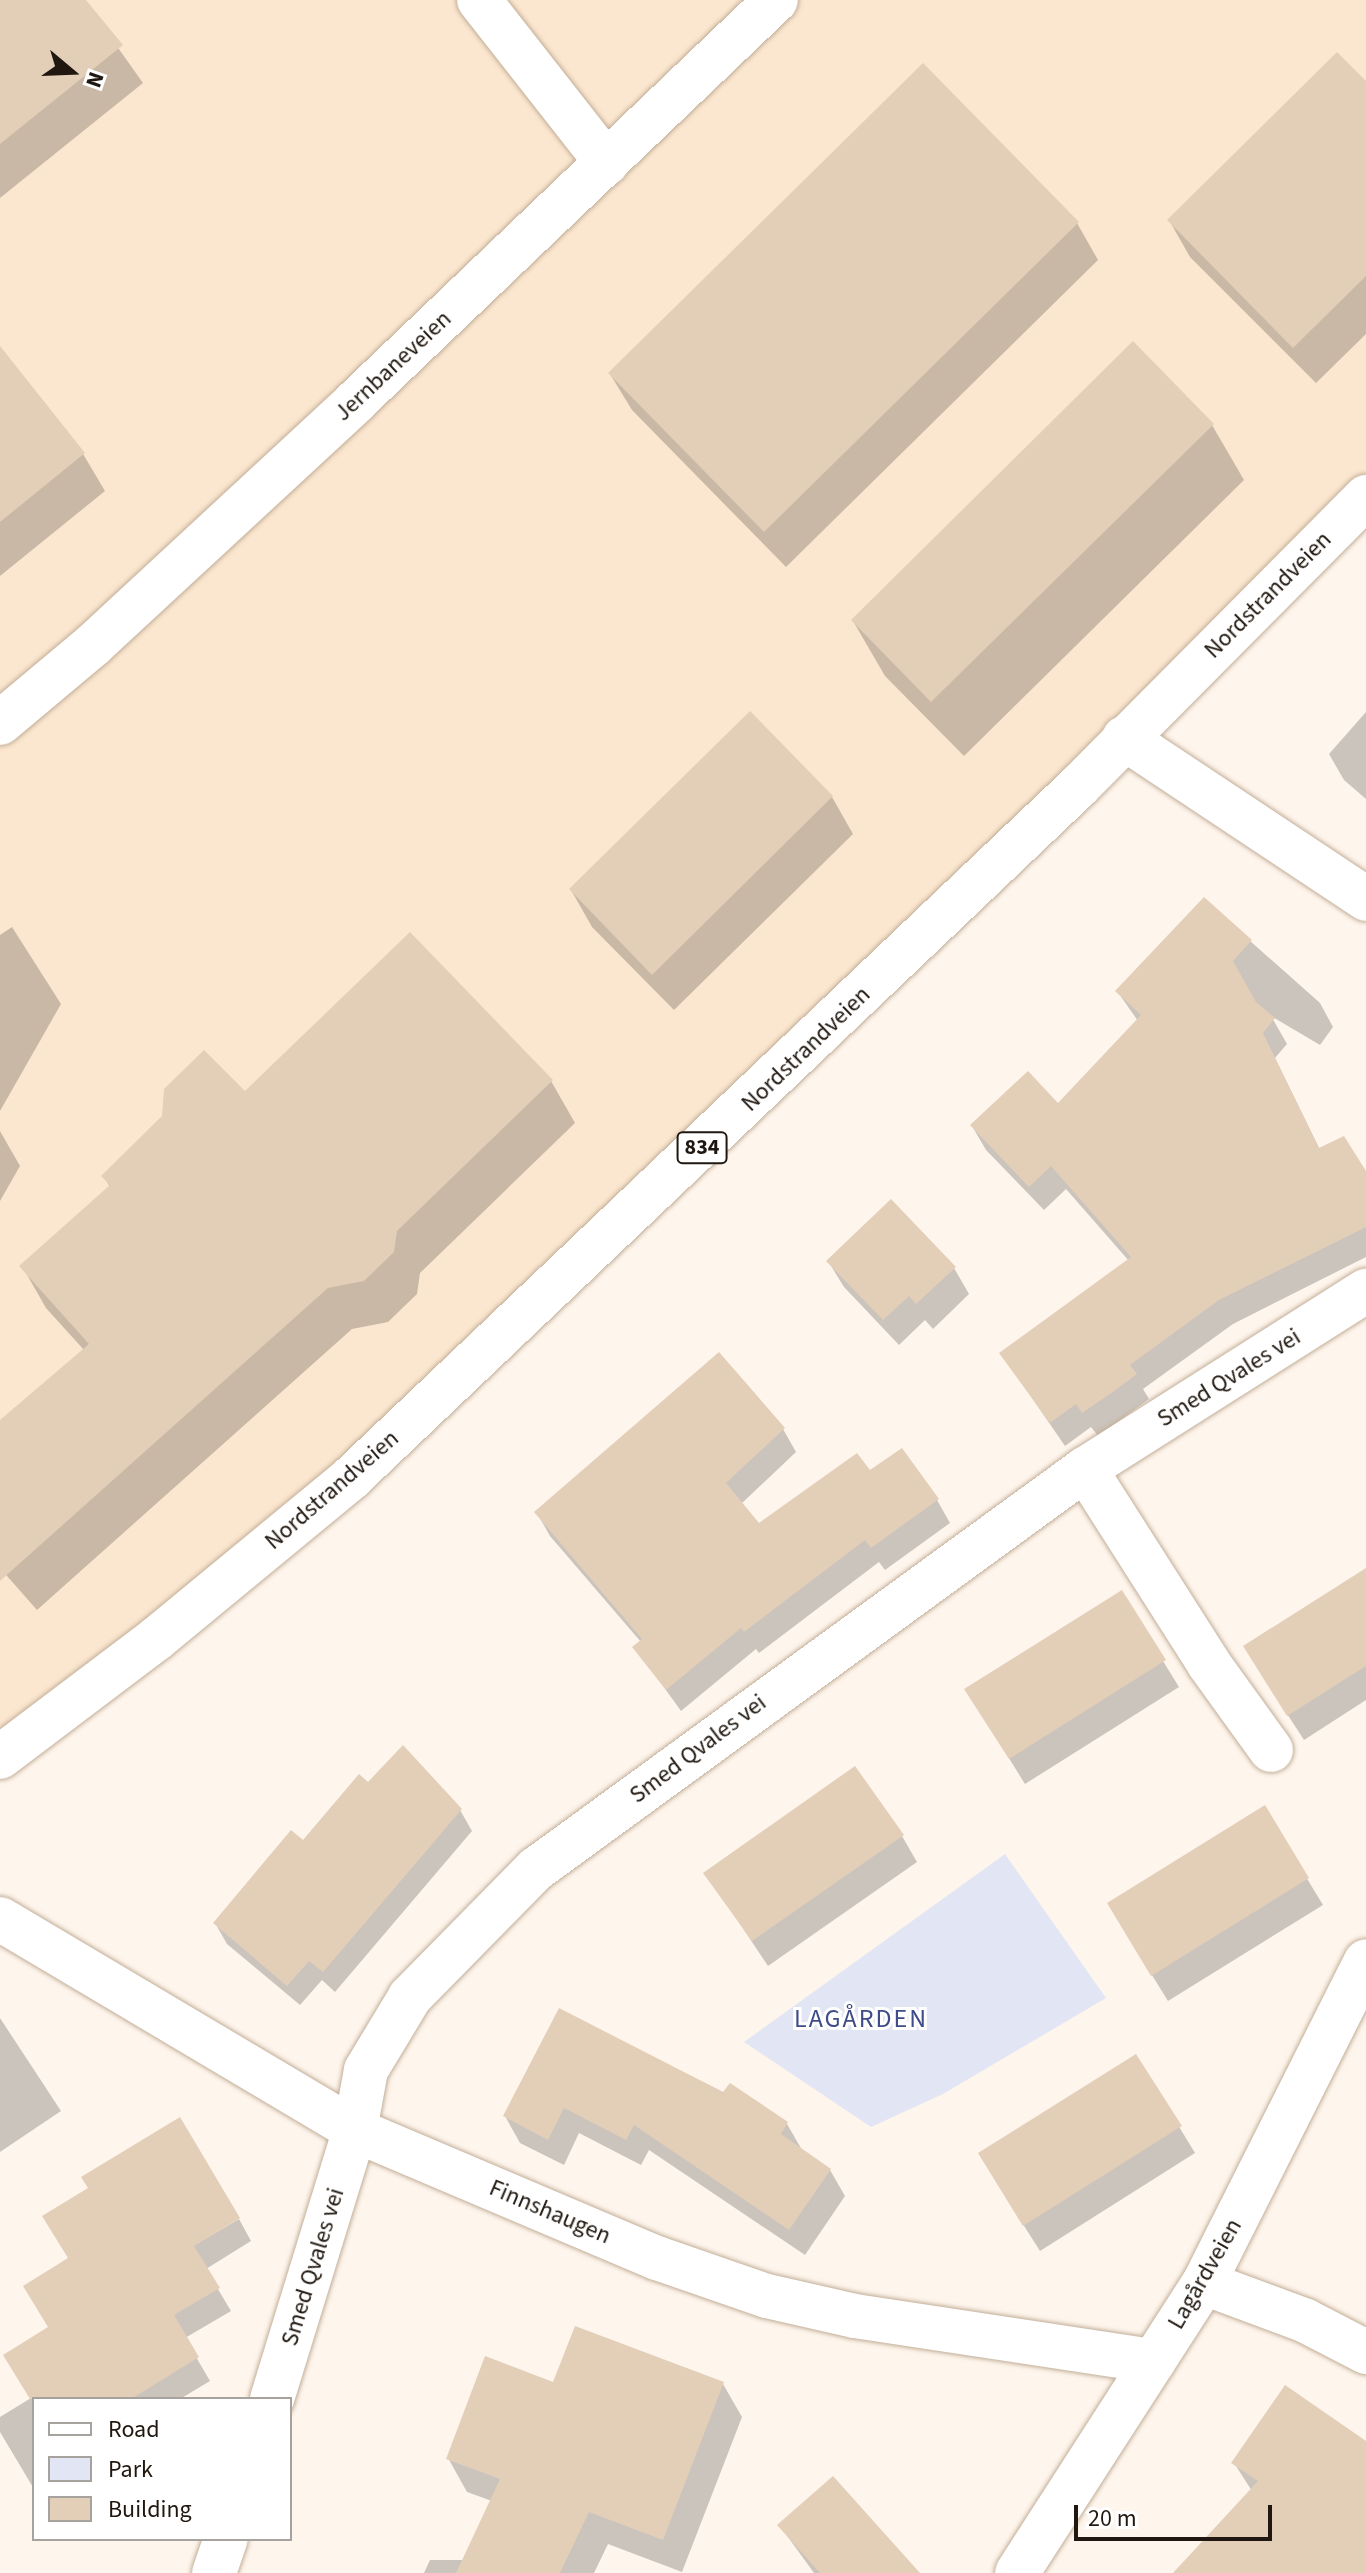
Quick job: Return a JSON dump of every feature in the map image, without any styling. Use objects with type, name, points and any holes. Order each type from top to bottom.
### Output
[{"type":"street","points":[[479,0],[607,163]]},
{"type":"street","name":"Jernbaneveien","points":[[0,723],[93,645],[607,163],[776,0]]},
{"type":"street","name":"Nordstrandveien","points":[[0,1757],[156,1639],[351,1478],[632,1216],[1124,738],[1366,497]]},
{"type":"street","points":[[1124,738],[1366,899]]},
{"type":"street","name":"Smed Qvales vei","points":[[273,2397],[355,2130],[366,2070],[384,2032],[410,1997],[536,1869],[1085,1469],[1366,1291]]},
{"type":"street","points":[[1085,1469],[1209,1664],[1271,1750]]},
{"type":"street","name":"Finnshaugen","points":[[0,1919],[355,2130],[657,2258],[767,2296],[855,2316],[1154,2361]]},
{"type":"street","name":"Lagårdveien","points":[[1017,2573],[1204,2283],[1366,1961]]},
{"type":"street","points":[[1204,2283],[1306,2321],[1366,2352]]},
{"type":"street","points":[[214,2573],[225,2541]]},
{"type":"shaded area","points":[[0,0],[1366,0],[1366,501],[0,1776]]},
{"type":"green space","points":[[1005,1854],[1106,1998],[943,2094],[871,2127],[744,2042]]},
{"type":"building","points":[[0,0],[86,0],[123,45],[0,144]]},
{"type":"building","points":[[1337,52],[1366,81],[1366,276],[1293,348],[1167,220]]},
{"type":"building","points":[[923,63],[1079,222],[764,532],[608,373]]},
{"type":"building","points":[[1133,341],[1214,424],[931,702],[851,620]]},
{"type":"building","points":[[0,346],[85,453],[0,522]]},
{"type":"building","points":[[750,711],[833,796],[652,975],[569,889]]},
{"type":"building","points":[[1204,897],[1252,940],[1233,961],[1256,1002],[1275,1018],[1263,1033],[1319,1148],[1344,1136],[1366,1171],[1366,1227],[1219,1300],[1130,1365],[1137,1374],[1110,1394],[1082,1413],[1076,1404],[1050,1423],[999,1353],[1131,1257],[1051,1166],[1029,1187],[970,1125],[1028,1071],[1058,1103],[1141,1015],[1115,991]]},
{"type":"building","points":[[410,932],[553,1080],[397,1231],[394,1252],[364,1281],[328,1288],[0,1581],[0,1420],[89,1344],[19,1266],[110,1185],[101,1176],[162,1116],[164,1089],[204,1050],[245,1091]]},
{"type":"building","points":[[891,1199],[956,1267],[916,1304],[909,1296],[883,1320],[826,1261]]},
{"type":"building","points":[[719,1352],[785,1428],[726,1483],[759,1523],[857,1453],[870,1470],[902,1448],[939,1499],[871,1548],[865,1540],[744,1632],[741,1628],[666,1690],[632,1647],[642,1639],[534,1512]]},
{"type":"building","points":[[1366,1568],[1366,1666],[1287,1716],[1243,1646]]},
{"type":"building","points":[[1122,1590],[1166,1660],[1009,1759],[964,1689]]},
{"type":"building","points":[[403,1745],[462,1809],[323,1972],[309,1961],[287,1986],[213,1923],[291,1830],[303,1840],[359,1774],[368,1782]]},
{"type":"building","points":[[855,1766],[904,1835],[752,1941],[703,1873]]},
{"type":"building","points":[[1265,1805],[1309,1878],[1151,1976],[1107,1903]]},
{"type":"building","points":[[559,2008],[723,2092],[730,2083],[788,2122],[781,2134],[831,2169],[789,2230],[634,2125],[626,2140],[564,2108],[548,2140],[503,2116]]},
{"type":"building","points":[[1136,2054],[1182,2126],[1023,2226],[978,2153]]},
{"type":"building","points":[[180,2117],[240,2218],[194,2246],[220,2288],[174,2315],[199,2357],[134,2397],[30,2399],[3,2355],[48,2327],[23,2286],[68,2258],[42,2216],[88,2188],[81,2177]]},
{"type":"building","points":[[575,2326],[724,2382],[663,2540],[589,2512],[560,2573],[456,2573],[500,2479],[446,2459],[485,2356],[553,2382]]},
{"type":"building","points":[[1285,2385],[1366,2441],[1366,2573],[1173,2573],[1258,2481],[1231,2463]]},
{"type":"building","points":[[833,2476],[920,2573],[820,2573],[777,2525]]},
{"type":"district","name":"LAGÅRDEN","points":[[861,2019]]}]
